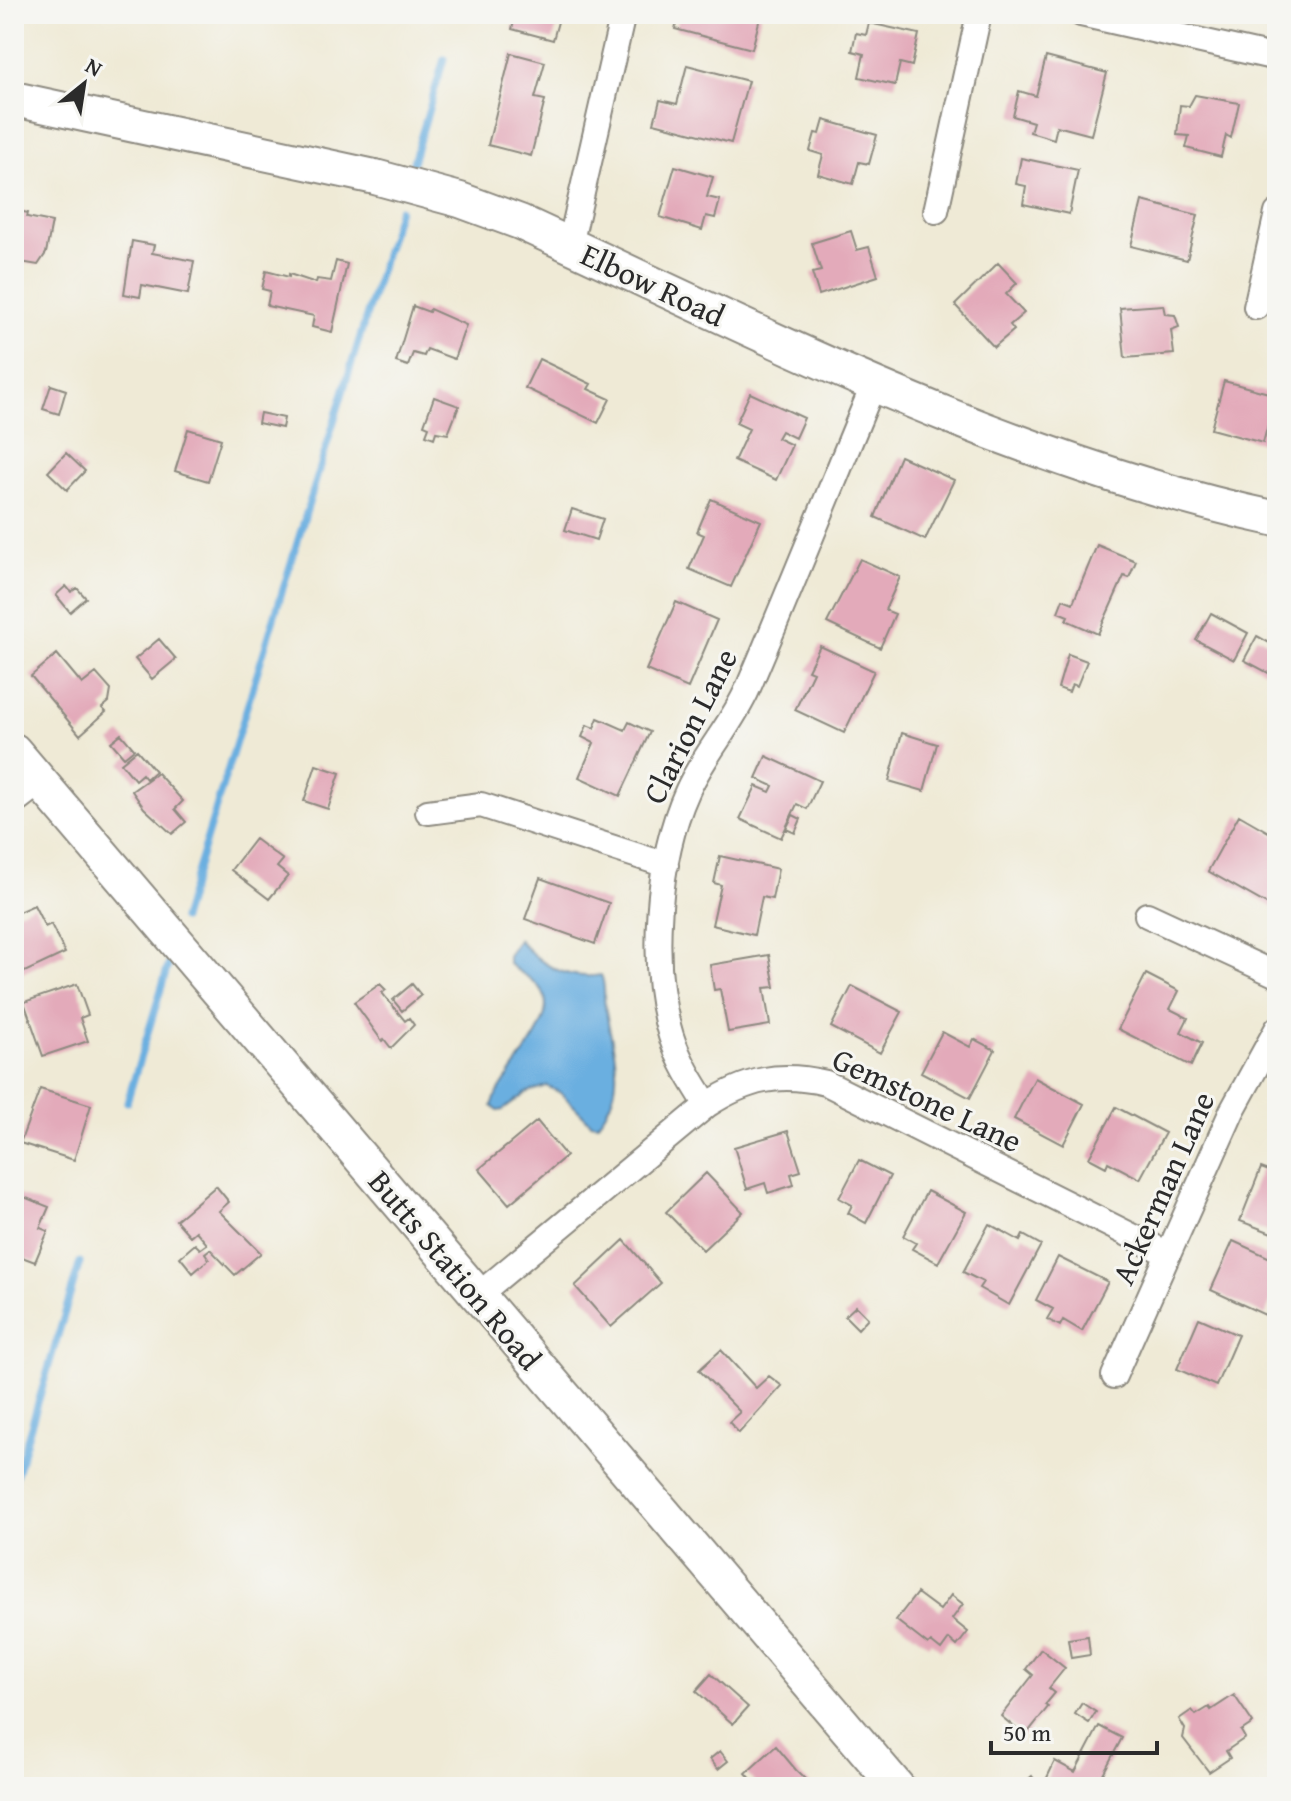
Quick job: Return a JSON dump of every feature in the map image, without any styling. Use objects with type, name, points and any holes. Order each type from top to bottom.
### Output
[{"type":"main road","name":"Elbow Road","points":[[14,99],[375,177],[493,211],[873,386],[1167,493],[1277,519]]},
{"type":"main road","name":"Butts Station Road","points":[[14,751],[27,792],[477,1296],[897,1787]]},
{"type":"street","points":[[570,245],[623,14]]},
{"type":"street","points":[[936,211],[979,14]]},
{"type":"street","points":[[1081,14],[1277,58]]},
{"type":"street","points":[[1256,307],[1277,213]]},
{"type":"street","name":"Clarion Lane","points":[[707,1105],[683,1065],[666,1014],[660,930],[666,865],[685,796],[746,692],[873,386]]},
{"type":"street","points":[[428,812],[481,805],[666,865]]},
{"type":"street","points":[[1147,915],[1277,975]]},
{"type":"street","name":"Ackerman Lane","points":[[1114,1376],[1232,1111],[1277,1029]]},
{"type":"street","name":"Gemstone Lane","points":[[477,1296],[707,1105],[732,1089],[770,1077],[798,1077],[826,1083],[1168,1254]]},
{"type":"water","points":[[518,939],[554,969],[576,975],[601,975],[616,1081],[607,1110],[597,1124],[591,1123],[561,1093],[547,1086],[528,1092],[503,1110],[498,1111],[492,1106],[544,1018],[546,1004],[542,991],[508,963],[508,956]]},
{"type":"building","points":[[516,14],[566,14],[565,20],[559,18],[553,40],[512,29]]},
{"type":"building","points":[[679,14],[761,14],[752,49],[675,29]]},
{"type":"building","points":[[869,23],[919,34],[912,66],[900,63],[895,85],[859,77],[864,54],[852,51],[856,33],[866,35]]},
{"type":"building","points":[[511,53],[545,62],[535,98],[545,100],[531,156],[488,145]]},
{"type":"building","points":[[1046,57],[1107,73],[1091,135],[1057,126],[1054,139],[1030,132],[1033,122],[1013,116],[1019,91],[1036,96]]},
{"type":"building","points":[[687,65],[748,81],[731,143],[654,123],[660,100],[677,104]]},
{"type":"building","points":[[1195,95],[1239,103],[1231,138],[1226,135],[1221,157],[1186,148],[1189,136],[1177,135],[1180,105],[1189,106]]},
{"type":"building","points":[[824,120],[877,135],[869,164],[859,162],[853,184],[818,174],[823,155],[810,151],[815,133],[820,134]]},
{"type":"building","points":[[1021,158],[1078,170],[1069,214],[1023,204],[1026,186],[1016,184]]},
{"type":"building","points":[[675,166],[713,177],[707,197],[720,200],[715,218],[706,216],[702,230],[660,217]]},
{"type":"building","points":[[1142,201],[1198,215],[1187,260],[1131,246]]},
{"type":"building","points":[[14,210],[28,213],[27,217],[52,222],[46,253],[38,265],[14,261]]},
{"type":"building","points":[[851,231],[857,250],[869,247],[878,276],[819,295],[812,273],[821,271],[812,243]]},
{"type":"building","points":[[132,241],[154,245],[152,253],[194,261],[188,294],[142,285],[140,297],[124,294]]},
{"type":"building","points":[[336,261],[347,264],[332,332],[312,327],[314,316],[267,306],[270,291],[262,289],[266,271],[289,277],[289,274],[316,283],[317,279],[331,281]]},
{"type":"building","points":[[998,263],[1017,283],[1006,294],[1024,313],[1010,325],[1014,330],[994,347],[955,305]]},
{"type":"building","points":[[1163,305],[1165,314],[1175,315],[1179,327],[1171,330],[1174,354],[1125,358],[1120,308]]},
{"type":"building","points":[[413,306],[429,312],[430,309],[466,325],[454,359],[427,349],[424,356],[413,353],[408,366],[396,362]]},
{"type":"building","points":[[539,359],[591,384],[588,389],[610,399],[598,423],[525,388]]},
{"type":"building","points":[[1224,381],[1276,395],[1263,443],[1211,429]]},
{"type":"building","points":[[51,385],[66,390],[59,414],[43,409]]},
{"type":"building","points":[[750,393],[804,418],[795,438],[781,431],[777,438],[792,445],[776,480],[734,461],[749,429],[736,423]]},
{"type":"building","points":[[434,397],[459,406],[448,434],[436,432],[434,438],[426,435],[429,427],[424,425]]},
{"type":"building","points":[[260,413],[284,418],[282,428],[258,423]]},
{"type":"building","points":[[188,429],[221,439],[208,481],[175,471]]},
{"type":"building","points":[[66,453],[85,471],[67,490],[48,472]]},
{"type":"building","points":[[900,456],[954,480],[925,540],[875,517]]},
{"type":"building","points":[[711,499],[761,521],[731,587],[689,569],[704,535],[697,532]]},
{"type":"building","points":[[572,509],[603,519],[596,540],[565,530]]},
{"type":"building","points":[[1097,545],[1136,561],[1129,578],[1124,576],[1098,634],[1066,620],[1068,616],[1058,612],[1063,599],[1073,603]]},
{"type":"building","points":[[860,559],[900,577],[885,610],[895,614],[880,648],[827,623]]},
{"type":"building","points":[[66,586],[71,592],[77,588],[86,598],[70,612],[56,595]]},
{"type":"building","points":[[676,602],[717,620],[688,688],[646,670]]},
{"type":"building","points":[[1211,613],[1248,633],[1234,660],[1196,640]]},
{"type":"building","points":[[1257,636],[1277,647],[1277,666],[1272,675],[1244,660]]},
{"type":"building","points":[[159,639],[176,659],[152,679],[135,659]]},
{"type":"building","points":[[820,646],[874,671],[844,733],[795,710],[813,672],[808,670]]},
{"type":"building","points":[[57,654],[82,684],[96,673],[111,690],[109,702],[102,708],[106,712],[80,735],[31,676]]},
{"type":"building","points":[[1068,654],[1087,661],[1077,686],[1072,684],[1069,692],[1058,688]]},
{"type":"building","points":[[598,718],[625,730],[629,722],[650,732],[620,796],[579,777],[594,743],[582,737],[587,725],[594,728]]},
{"type":"building","points":[[902,733],[937,744],[924,791],[889,781]]},
{"type":"building","points":[[121,734],[134,749],[124,757],[111,742]]},
{"type":"building","points":[[137,750],[155,771],[146,779],[142,774],[135,780],[121,763]]},
{"type":"building","points":[[766,756],[820,781],[807,809],[797,804],[781,838],[740,819],[756,786],[770,792],[773,786],[756,778]]},
{"type":"building","points":[[316,765],[340,773],[328,809],[304,801]]},
{"type":"building","points":[[157,773],[183,801],[175,809],[186,822],[172,834],[144,808],[132,791]]},
{"type":"building","points":[[793,815],[801,819],[795,833],[786,829]]},
{"type":"building","points":[[1239,815],[1277,837],[1277,910],[1208,871]]},
{"type":"building","points":[[255,839],[283,860],[277,867],[288,876],[269,899],[231,870]]},
{"type":"building","points":[[720,856],[778,869],[772,899],[762,897],[754,935],[712,925],[721,885],[714,883]]},
{"type":"building","points":[[540,878],[609,903],[595,944],[525,919]]},
{"type":"building","points":[[34,905],[45,927],[51,924],[65,953],[14,977],[14,914]]},
{"type":"building","points":[[769,955],[775,987],[764,988],[770,1025],[728,1032],[720,989],[714,990],[710,965]]},
{"type":"building","points":[[1146,974],[1179,991],[1170,1009],[1188,1018],[1181,1032],[1202,1043],[1191,1066],[1118,1029]]},
{"type":"building","points":[[77,984],[88,1015],[80,1018],[88,1041],[43,1056],[24,1002]]},
{"type":"building","points":[[380,984],[386,990],[382,993],[405,1021],[409,1018],[414,1025],[391,1048],[384,1039],[382,1041],[354,1002]]},
{"type":"building","points":[[412,984],[421,995],[402,1011],[393,1000]]},
{"type":"building","points":[[852,986],[902,1012],[880,1053],[831,1027]]},
{"type":"building","points":[[942,1032],[970,1047],[974,1039],[995,1050],[970,1098],[921,1072]]},
{"type":"building","points":[[1035,1078],[1084,1104],[1063,1145],[1014,1119]]},
{"type":"building","points":[[40,1089],[91,1105],[74,1160],[20,1143]]},
{"type":"building","points":[[1116,1107],[1165,1133],[1140,1179],[1108,1162],[1106,1167],[1089,1158]]},
{"type":"building","points":[[537,1121],[566,1156],[509,1204],[479,1169]]},
{"type":"building","points":[[788,1131],[801,1171],[791,1174],[794,1185],[768,1193],[765,1183],[747,1189],[734,1147]]},
{"type":"building","points":[[859,1160],[890,1176],[866,1223],[848,1213],[852,1205],[839,1198]]},
{"type":"building","points":[[1261,1168],[1277,1174],[1277,1235],[1240,1221]]},
{"type":"building","points":[[706,1173],[743,1212],[703,1250],[666,1212]]},
{"type":"building","points":[[216,1186],[229,1202],[219,1211],[261,1253],[235,1275],[210,1249],[205,1253],[209,1259],[193,1273],[180,1257],[195,1244],[200,1249],[207,1244],[196,1231],[190,1236],[176,1220]]},
{"type":"building","points":[[927,1191],[966,1212],[938,1263],[912,1249],[916,1243],[903,1236]]},
{"type":"building","points":[[14,1193],[49,1207],[40,1228],[48,1231],[35,1262],[14,1254]]},
{"type":"building","points":[[989,1224],[1020,1241],[1023,1235],[1041,1245],[1009,1305],[979,1288],[983,1282],[963,1272]]},
{"type":"building","points":[[624,1240],[661,1283],[611,1327],[575,1286]]},
{"type":"building","points":[[1233,1241],[1277,1261],[1271,1282],[1277,1288],[1265,1315],[1211,1290]]},
{"type":"building","points":[[1058,1257],[1108,1282],[1082,1331],[1063,1320],[1060,1326],[1047,1319],[1053,1309],[1036,1300]]},
{"type":"building","points":[[856,1306],[868,1318],[858,1329],[845,1316]]},
{"type":"building","points":[[1199,1318],[1238,1335],[1216,1386],[1177,1369]]},
{"type":"building","points":[[721,1350],[756,1388],[769,1376],[782,1386],[739,1433],[729,1422],[740,1412],[699,1370]]},
{"type":"building","points":[[917,1593],[940,1610],[951,1595],[963,1604],[952,1619],[968,1632],[957,1646],[949,1639],[941,1650],[931,1642],[928,1645],[896,1620]]},
{"type":"building","points":[[1088,1636],[1090,1655],[1071,1658],[1068,1639]]},
{"type":"building","points":[[1041,1649],[1065,1668],[1049,1688],[1055,1693],[1045,1705],[1048,1707],[1025,1736],[1001,1716],[1033,1675],[1026,1669]]},
{"type":"building","points":[[711,1674],[748,1707],[733,1724],[696,1691]]},
{"type":"building","points":[[1234,1695],[1253,1723],[1241,1731],[1245,1738],[1226,1751],[1230,1758],[1209,1772],[1183,1738],[1185,1729],[1179,1719],[1192,1710],[1196,1715],[1209,1707],[1211,1710]]},
{"type":"building","points":[[1082,1703],[1096,1712],[1089,1723],[1075,1714]]},
{"type":"building","points":[[1099,1726],[1122,1738],[1096,1787],[1044,1784],[1055,1761],[1075,1772]]},
{"type":"building","points":[[776,1746],[813,1787],[758,1787],[746,1773]]},
{"type":"building","points":[[720,1751],[728,1761],[718,1769],[710,1759]]},
{"type":"building","points":[[1032,1776],[1040,1787],[1019,1787]]},
{"type":"waterway","points":[[410,172],[444,59]]},
{"type":"waterway","points":[[182,919],[399,209]]},
{"type":"waterway","points":[[127,1102],[169,963]]},
{"type":"waterway","points":[[14,1483],[80,1262]]}]
